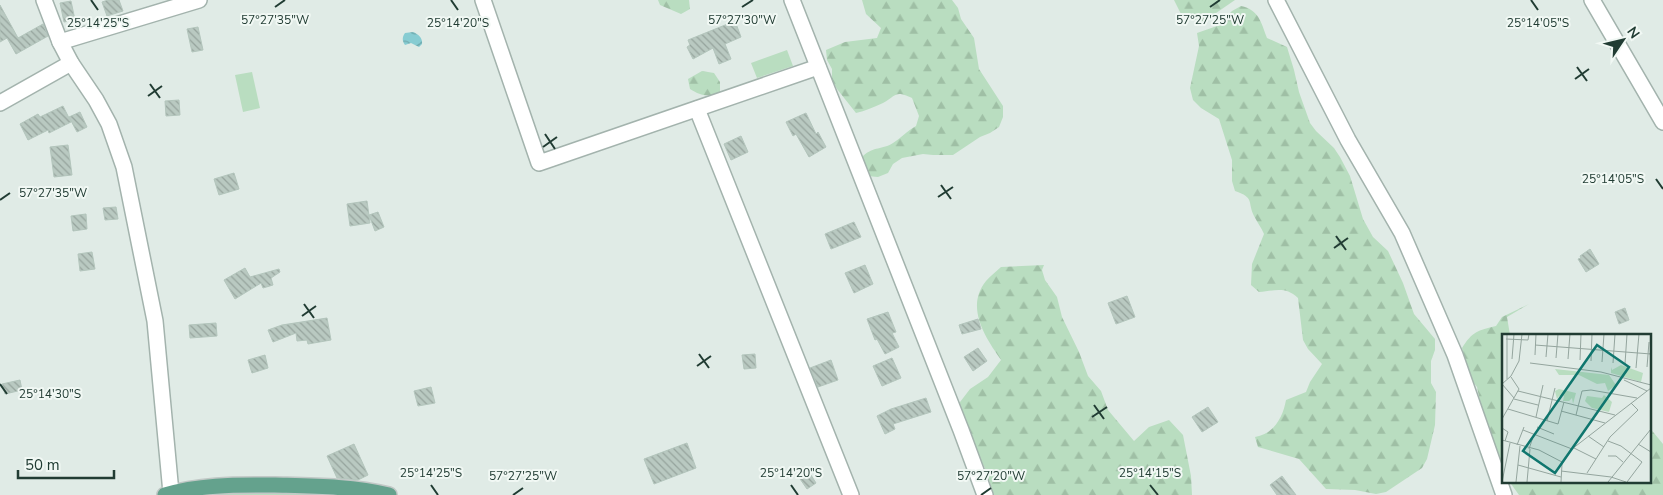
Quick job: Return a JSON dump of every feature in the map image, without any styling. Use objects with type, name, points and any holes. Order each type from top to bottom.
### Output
[{"type":"main road","points":[[168,494],[213,486],[271,485],[342,488],[389,495]]},
{"type":"street","points":[[44,0],[60,42],[71,63],[96,100],[109,124],[118,148],[129,190],[155,321],[168,494]]},
{"type":"street","points":[[60,42],[199,0]]},
{"type":"street","points":[[483,0],[539,163],[818,67]]},
{"type":"street","points":[[792,0],[958,421],[985,495]]},
{"type":"street","points":[[1276,0],[1348,140],[1405,241],[1455,355],[1504,495]]},
{"type":"street","points":[[1592,0],[1663,122]]},
{"type":"street","points":[[0,103],[71,63]]},
{"type":"street","points":[[697,109],[851,495]]},
{"type":"green space","points":[[658,0],[689,0],[690,9],[681,14],[660,5]]},
{"type":"green space","points":[[862,0],[952,0],[958,8],[961,19],[974,38],[979,69],[1003,106],[1003,117],[999,127],[953,155],[923,154],[902,158],[893,164],[888,173],[878,177],[867,176],[863,167],[863,156],[896,141],[916,126],[919,116],[912,98],[902,94],[896,94],[883,103],[856,113],[832,80],[832,69],[827,60],[826,50],[845,42],[877,38],[881,28],[866,14]]},
{"type":"green space","points":[[1174,0],[1235,0],[1203,22],[1182,16]]},
{"type":"green space","points":[[1241,6],[1252,10],[1256,14],[1267,38],[1287,47],[1299,92],[1310,123],[1340,157],[1350,176],[1363,219],[1373,237],[1388,251],[1403,283],[1414,314],[1435,339],[1435,350],[1431,361],[1431,383],[1436,392],[1435,425],[1427,459],[1422,468],[1386,492],[1376,494],[1355,490],[1326,489],[1299,459],[1258,447],[1255,437],[1262,435],[1277,424],[1283,413],[1286,400],[1306,392],[1322,364],[1308,349],[1303,340],[1298,298],[1284,291],[1259,292],[1251,285],[1252,264],[1264,234],[1254,216],[1248,198],[1235,191],[1232,181],[1232,160],[1219,119],[1201,108],[1193,100],[1190,88],[1199,46],[1197,33],[1217,26],[1232,11]]},
{"type":"green space","points":[[787,50],[793,66],[757,78],[751,63]]},
{"type":"green space","points":[[702,71],[714,73],[720,82],[720,93],[705,95],[690,89],[688,79]]},
{"type":"green space","points":[[252,72],[260,108],[243,112],[235,75]]},
{"type":"green space","points":[[1044,265],[1042,270],[1045,280],[1057,297],[1062,317],[1088,376],[1101,391],[1108,410],[1134,441],[1149,427],[1169,420],[1183,435],[1191,476],[1192,495],[994,495],[985,468],[975,449],[969,428],[957,406],[970,389],[988,377],[1001,360],[984,332],[977,311],[977,301],[986,281],[1001,267]]},
{"type":"green space","points":[[1529,304],[1507,317],[1510,334],[1502,334],[1502,470],[1484,421],[1477,387],[1470,378],[1462,348],[1476,332],[1496,326],[1502,317]]},
{"type":"green space","points":[[1650,428],[1663,444],[1663,495],[1519,495],[1510,482],[1650,482]]},
{"type":"green space","points":[[273,492],[344,495],[199,495],[215,493]]},
{"type":"water","points":[[413,32],[422,40],[422,44],[419,47],[411,43],[405,45],[403,42],[405,33]]},
{"type":"building","points":[[119,0],[123,11],[107,16],[102,2]]},
{"type":"building","points":[[71,1],[75,20],[64,22],[60,3]]},
{"type":"building","points":[[0,5],[18,38],[43,24],[48,36],[16,54],[7,38],[0,42]]},
{"type":"building","points":[[735,21],[741,37],[725,44],[731,59],[719,64],[713,48],[693,59],[687,47],[690,45],[688,40]]},
{"type":"building","points":[[198,27],[203,50],[192,52],[187,29]]},
{"type":"building","points":[[179,100],[180,115],[166,116],[165,101]]},
{"type":"building","points":[[63,106],[71,122],[49,133],[48,130],[28,140],[20,124],[38,114],[40,117]]},
{"type":"building","points":[[80,112],[87,127],[77,132],[69,117]]},
{"type":"building","points":[[806,113],[816,134],[818,132],[826,147],[809,157],[796,134],[793,136],[786,122]]},
{"type":"building","points":[[741,136],[748,152],[731,160],[724,144]]},
{"type":"building","points":[[68,145],[72,175],[54,177],[50,147]]},
{"type":"building","points":[[234,173],[239,189],[219,195],[214,179]]},
{"type":"building","points":[[367,201],[370,223],[350,226],[347,204]]},
{"type":"building","points":[[116,207],[118,219],[105,220],[103,208]]},
{"type":"building","points":[[378,212],[384,227],[375,231],[369,215]]},
{"type":"building","points":[[86,214],[87,229],[73,231],[71,216]]},
{"type":"building","points":[[854,222],[861,237],[831,249],[825,234]]},
{"type":"building","points":[[1590,249],[1599,264],[1586,272],[1578,259]]},
{"type":"building","points":[[92,252],[95,269],[80,271],[78,254]]},
{"type":"building","points":[[865,265],[873,284],[854,293],[845,273]]},
{"type":"building","points":[[245,268],[250,277],[279,269],[280,272],[271,278],[273,285],[263,288],[261,283],[235,299],[224,280]]},
{"type":"building","points":[[1127,296],[1135,317],[1116,324],[1108,303]]},
{"type":"building","points":[[1625,308],[1629,320],[1619,324],[1615,312]]},
{"type":"building","points":[[888,312],[896,332],[892,333],[899,347],[885,354],[877,339],[875,340],[867,319]]},
{"type":"building","points":[[327,318],[331,340],[308,344],[307,340],[297,341],[296,333],[273,342],[268,330],[282,325]]},
{"type":"building","points":[[978,319],[981,329],[962,334],[959,325]]},
{"type":"building","points":[[216,323],[217,336],[190,338],[189,325]]},
{"type":"building","points":[[978,348],[987,361],[973,371],[964,357]]},
{"type":"building","points":[[755,354],[756,368],[744,369],[742,355]]},
{"type":"building","points":[[265,355],[268,368],[252,373],[248,360]]},
{"type":"building","points":[[892,358],[901,378],[882,386],[873,366]]},
{"type":"building","points":[[831,360],[838,380],[818,387],[810,368]]},
{"type":"building","points":[[20,380],[22,390],[5,394],[2,384]]},
{"type":"building","points":[[431,387],[435,403],[418,406],[414,391]]},
{"type":"building","points":[[926,398],[931,412],[893,424],[895,429],[885,434],[877,416],[891,409]]},
{"type":"building","points":[[1208,407],[1218,422],[1202,432],[1192,417]]},
{"type":"building","points":[[687,443],[696,468],[654,484],[644,459]]},
{"type":"building","points":[[354,444],[368,475],[358,480],[337,478],[327,456]]},
{"type":"building","points":[[807,469],[816,483],[807,489],[798,476]]},
{"type":"building","points":[[1282,476],[1296,495],[1277,495],[1270,485]]}]
